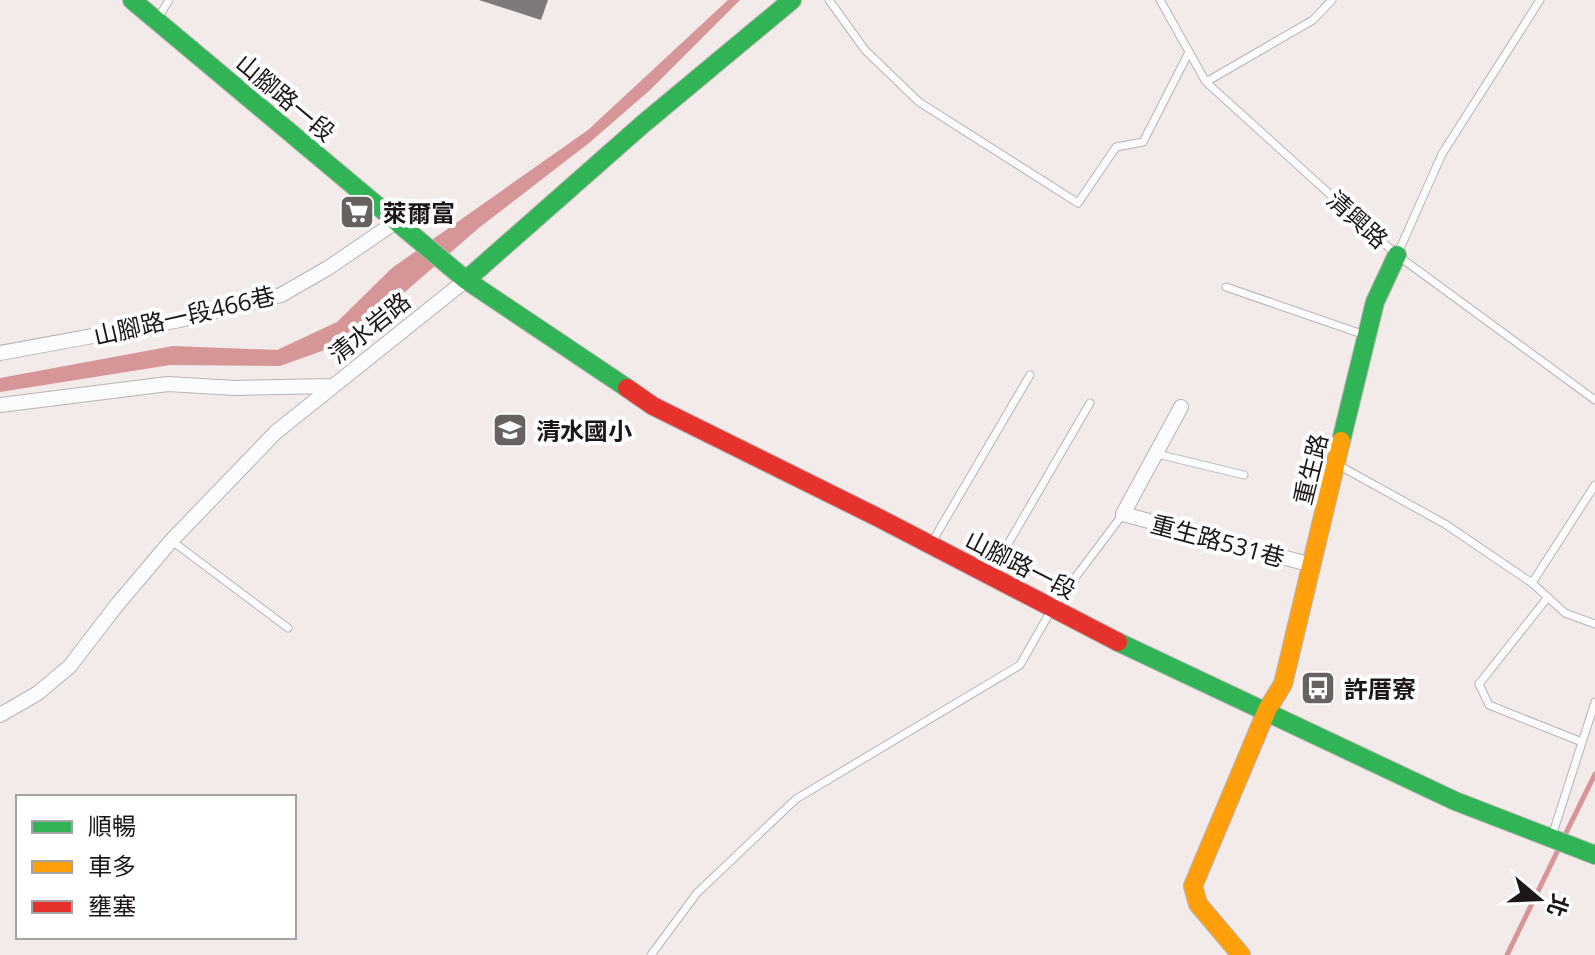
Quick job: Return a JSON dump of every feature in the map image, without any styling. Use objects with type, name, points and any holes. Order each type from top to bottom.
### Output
[{"type":"main road","name":"山腳路一段","points":[[132,0],[466,280],[653,406],[1150,658],[1267,710],[1455,801],[1595,855]]},
{"type":"main road","name":"清水岩路","points":[[466,280],[643,124],[792,0]]},
{"type":"main road","name":"重生路","points":[[1241,955],[1198,904],[1193,886],[1267,710],[1283,684],[1375,302],[1397,255]]},
{"type":"street","name":"山腳路一段466巷","points":[[0,353],[180,320],[281,295],[403,226]]},
{"type":"street","name":"清水岩路","points":[[0,715],[38,693],[70,666],[171,541],[276,432],[466,280]]},
{"type":"street","points":[[0,405],[168,384],[235,388],[333,386]]},
{"type":"street","name":"重生路531巷","points":[[1181,407],[1123,514],[1312,565]]},
{"type":"lane","points":[[157,20],[169,0]]},
{"type":"lane","points":[[829,0],[865,50],[919,102],[1078,203],[1116,147],[1143,142],[1189,52]]},
{"type":"lane","name":"清興路","points":[[1160,0],[1206,82],[1397,255],[1595,400]]},
{"type":"lane","points":[[1206,82],[1313,20],[1332,0]]},
{"type":"lane","name":"重生路","points":[[1397,255],[1442,154],[1540,0]]},
{"type":"lane","points":[[1226,287],[1367,336]]},
{"type":"lane","points":[[931,545],[1030,375]]},
{"type":"lane","points":[[990,575],[1090,403]]},
{"type":"lane","points":[[1156,454],[1244,475]]},
{"type":"lane","points":[[1336,464],[1445,524],[1532,583],[1565,613],[1595,624]]},
{"type":"lane","points":[[1532,583],[1595,485]]},
{"type":"lane","name":"重生路531巷","points":[[651,955],[697,893],[796,799],[1020,665],[1053,607],[1123,514]]},
{"type":"lane","points":[[171,541],[288,628]]},
{"type":"lane","points":[[1548,597],[1479,684],[1489,705],[1582,742]]},
{"type":"lane","points":[[1551,838],[1595,702]]},
{"type":"shaded area","points":[[728,0],[740,0],[650,90],[589,143],[480,227],[347,342],[280,366],[170,365],[0,392],[0,378],[173,346],[277,350],[337,322],[392,268],[588,130]]},
{"type":"waterway","points":[[1563,839],[1595,774]]},
{"type":"waterway","points":[[1507,955],[1559,848]]},
{"type":"traffic: fast","points":[[132,0],[466,280],[627,388]]},
{"type":"traffic: fast","points":[[466,280],[643,124],[792,0]]},
{"type":"traffic: fast","points":[[1341,441],[1375,302],[1397,255]]},
{"type":"traffic: fast","points":[[1118,642],[1455,801],[1595,855]]},
{"type":"traffic: slow","points":[[1241,955],[1198,904],[1193,886],[1267,710],[1283,684],[1341,441]]},
{"type":"traffic: jam","points":[[627,388],[653,406],[1118,642]]},
{"type":"place","name":"萊爾富","points":[[357,212]]},
{"type":"place","name":"清水國小","points":[[510,430]]},
{"type":"place","name":"許厝寮","points":[[1318,688]]}]
